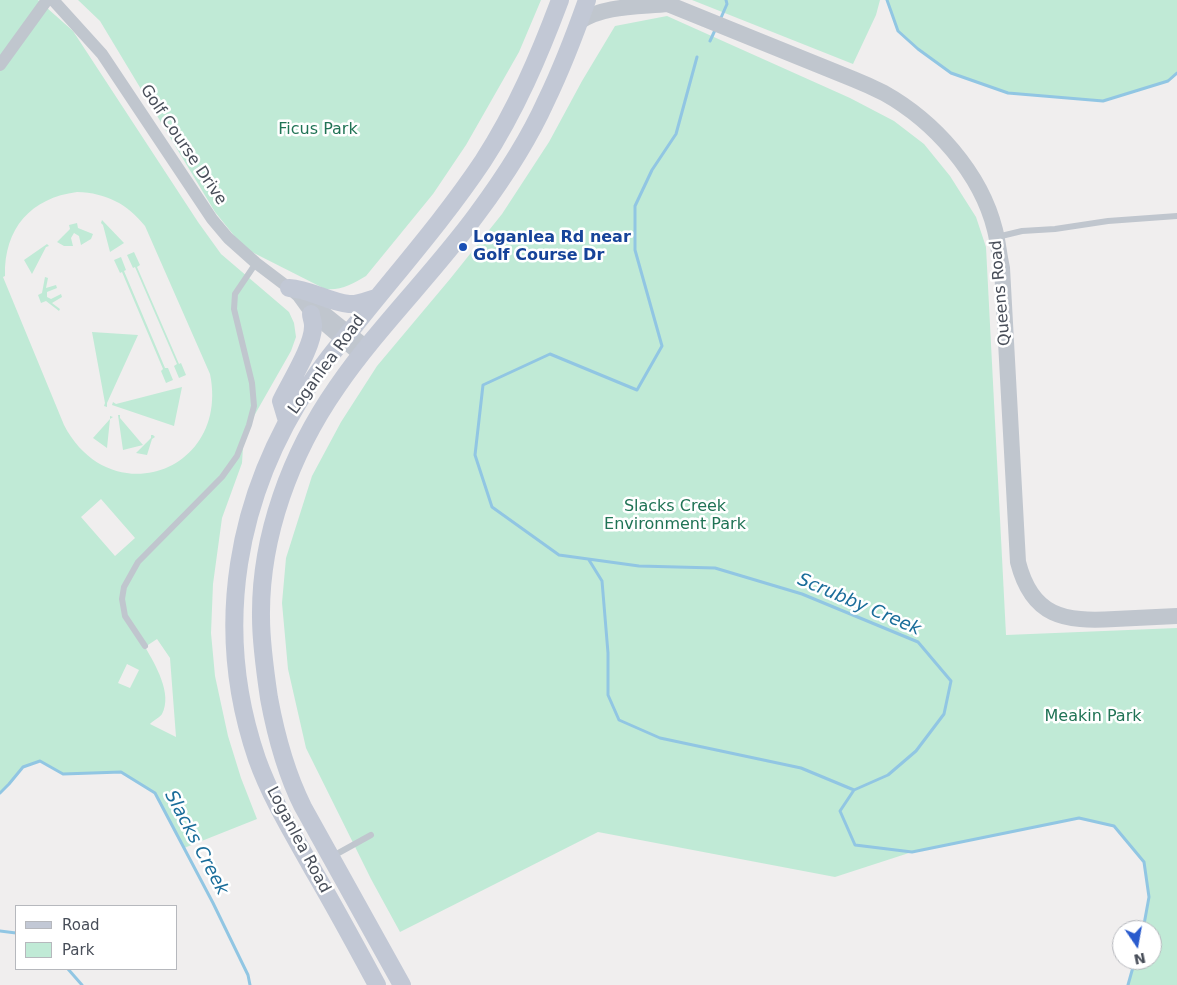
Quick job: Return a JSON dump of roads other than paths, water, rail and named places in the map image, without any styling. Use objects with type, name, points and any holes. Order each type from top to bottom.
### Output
[{"type":"main road","name":"Loganlea Road","points":[[378,985],[283,818],[257,758],[238,678],[233,624],[234,597],[242,541],[267,463],[287,421],[313,378],[458,195],[483,160],[526,85],[560,0]]},
{"type":"main road","name":"Loganlea Road","points":[[402,985],[294,790],[273,718],[264,669],[260,615],[265,565],[275,517],[290,471],[317,417],[364,351],[477,214],[508,168],[545,104],[563,65],[587,0]]},
{"type":"main road","points":[[293,292],[302,288],[327,298],[350,304],[376,298]]},
{"type":"main road","points":[[287,421],[281,401],[305,355],[312,335],[311,314]]},
{"type":"street","points":[[0,65],[47,0]]},
{"type":"street","name":"Golf Course Drive","points":[[53,0],[102,54],[212,219],[228,238],[293,292],[312,302],[346,337]]},
{"type":"street","points":[[579,22],[588,15],[604,10],[663,2]]},
{"type":"street","name":"Queens Road","points":[[663,2],[884,93],[913,112],[940,136],[964,164],[982,194],[995,229],[1003,284],[1016,542],[1022,579],[1031,593],[1044,607],[1055,614],[1071,619],[1091,620],[1177,616]]},
{"type":"street","name":"Golf Course Drive","points":[[293,292],[311,314],[364,351]]},
{"type":"lane","points":[[996,237],[1022,231],[1055,229],[1108,221],[1177,216]]},
{"type":"lane","points":[[145,646],[125,616],[122,599],[124,587],[138,562],[222,477],[237,456],[249,425],[254,406],[252,383],[234,309],[235,294],[256,263]]},
{"type":"lane","points":[[330,858],[371,835]]},
{"type":"waterway","name":"Scrubby Creek","points":[[720,20],[727,4],[726,0]]},
{"type":"waterway","name":"Scrubby Creek","points":[[887,0],[898,31],[918,49],[951,73],[1008,93],[1103,101],[1168,81],[1177,73]]},
{"type":"waterway","name":"Scrubby Creek","points":[[710,41],[716,28]]},
{"type":"waterway","name":"Scrubby Creek","points":[[697,57],[676,134],[652,170],[635,206],[635,250],[662,346],[637,390],[550,354],[483,385],[475,455],[492,507],[559,555],[639,566],[715,568],[802,594],[918,642],[951,681],[944,714],[916,751],[888,775],[854,790],[840,811],[855,845],[912,852],[1079,818],[1114,826],[1144,862],[1149,897],[1145,920]]},
{"type":"waterway","name":"Scrubby Creek","points":[[589,560],[602,581],[608,653],[608,695],[619,720],[660,738],[801,768],[854,790]]},
{"type":"waterway","name":"Slacks Creek","points":[[0,793],[23,767],[40,761],[63,774],[121,772],[155,793],[213,903],[248,975],[250,985]]},
{"type":"waterway","name":"Slacks Creek","points":[[0,931],[15,933]]},
{"type":"waterway","name":"Slacks Creek","points":[[69,970],[82,985]]},
{"type":"waterway","name":"Scrubby Creek","points":[[1128,985],[1132,970]]},
{"type":"place","name":"Loganlea Rd near Golf Course Dr","points":[[463,247]]},
{"type":"park label","name":"Ficus Park","points":[[318,130]]},
{"type":"park label","name":"Slacks Creek Environment Park","points":[[675,516]]},
{"type":"park label","name":"Meakin Park","points":[[1093,717]]}]
